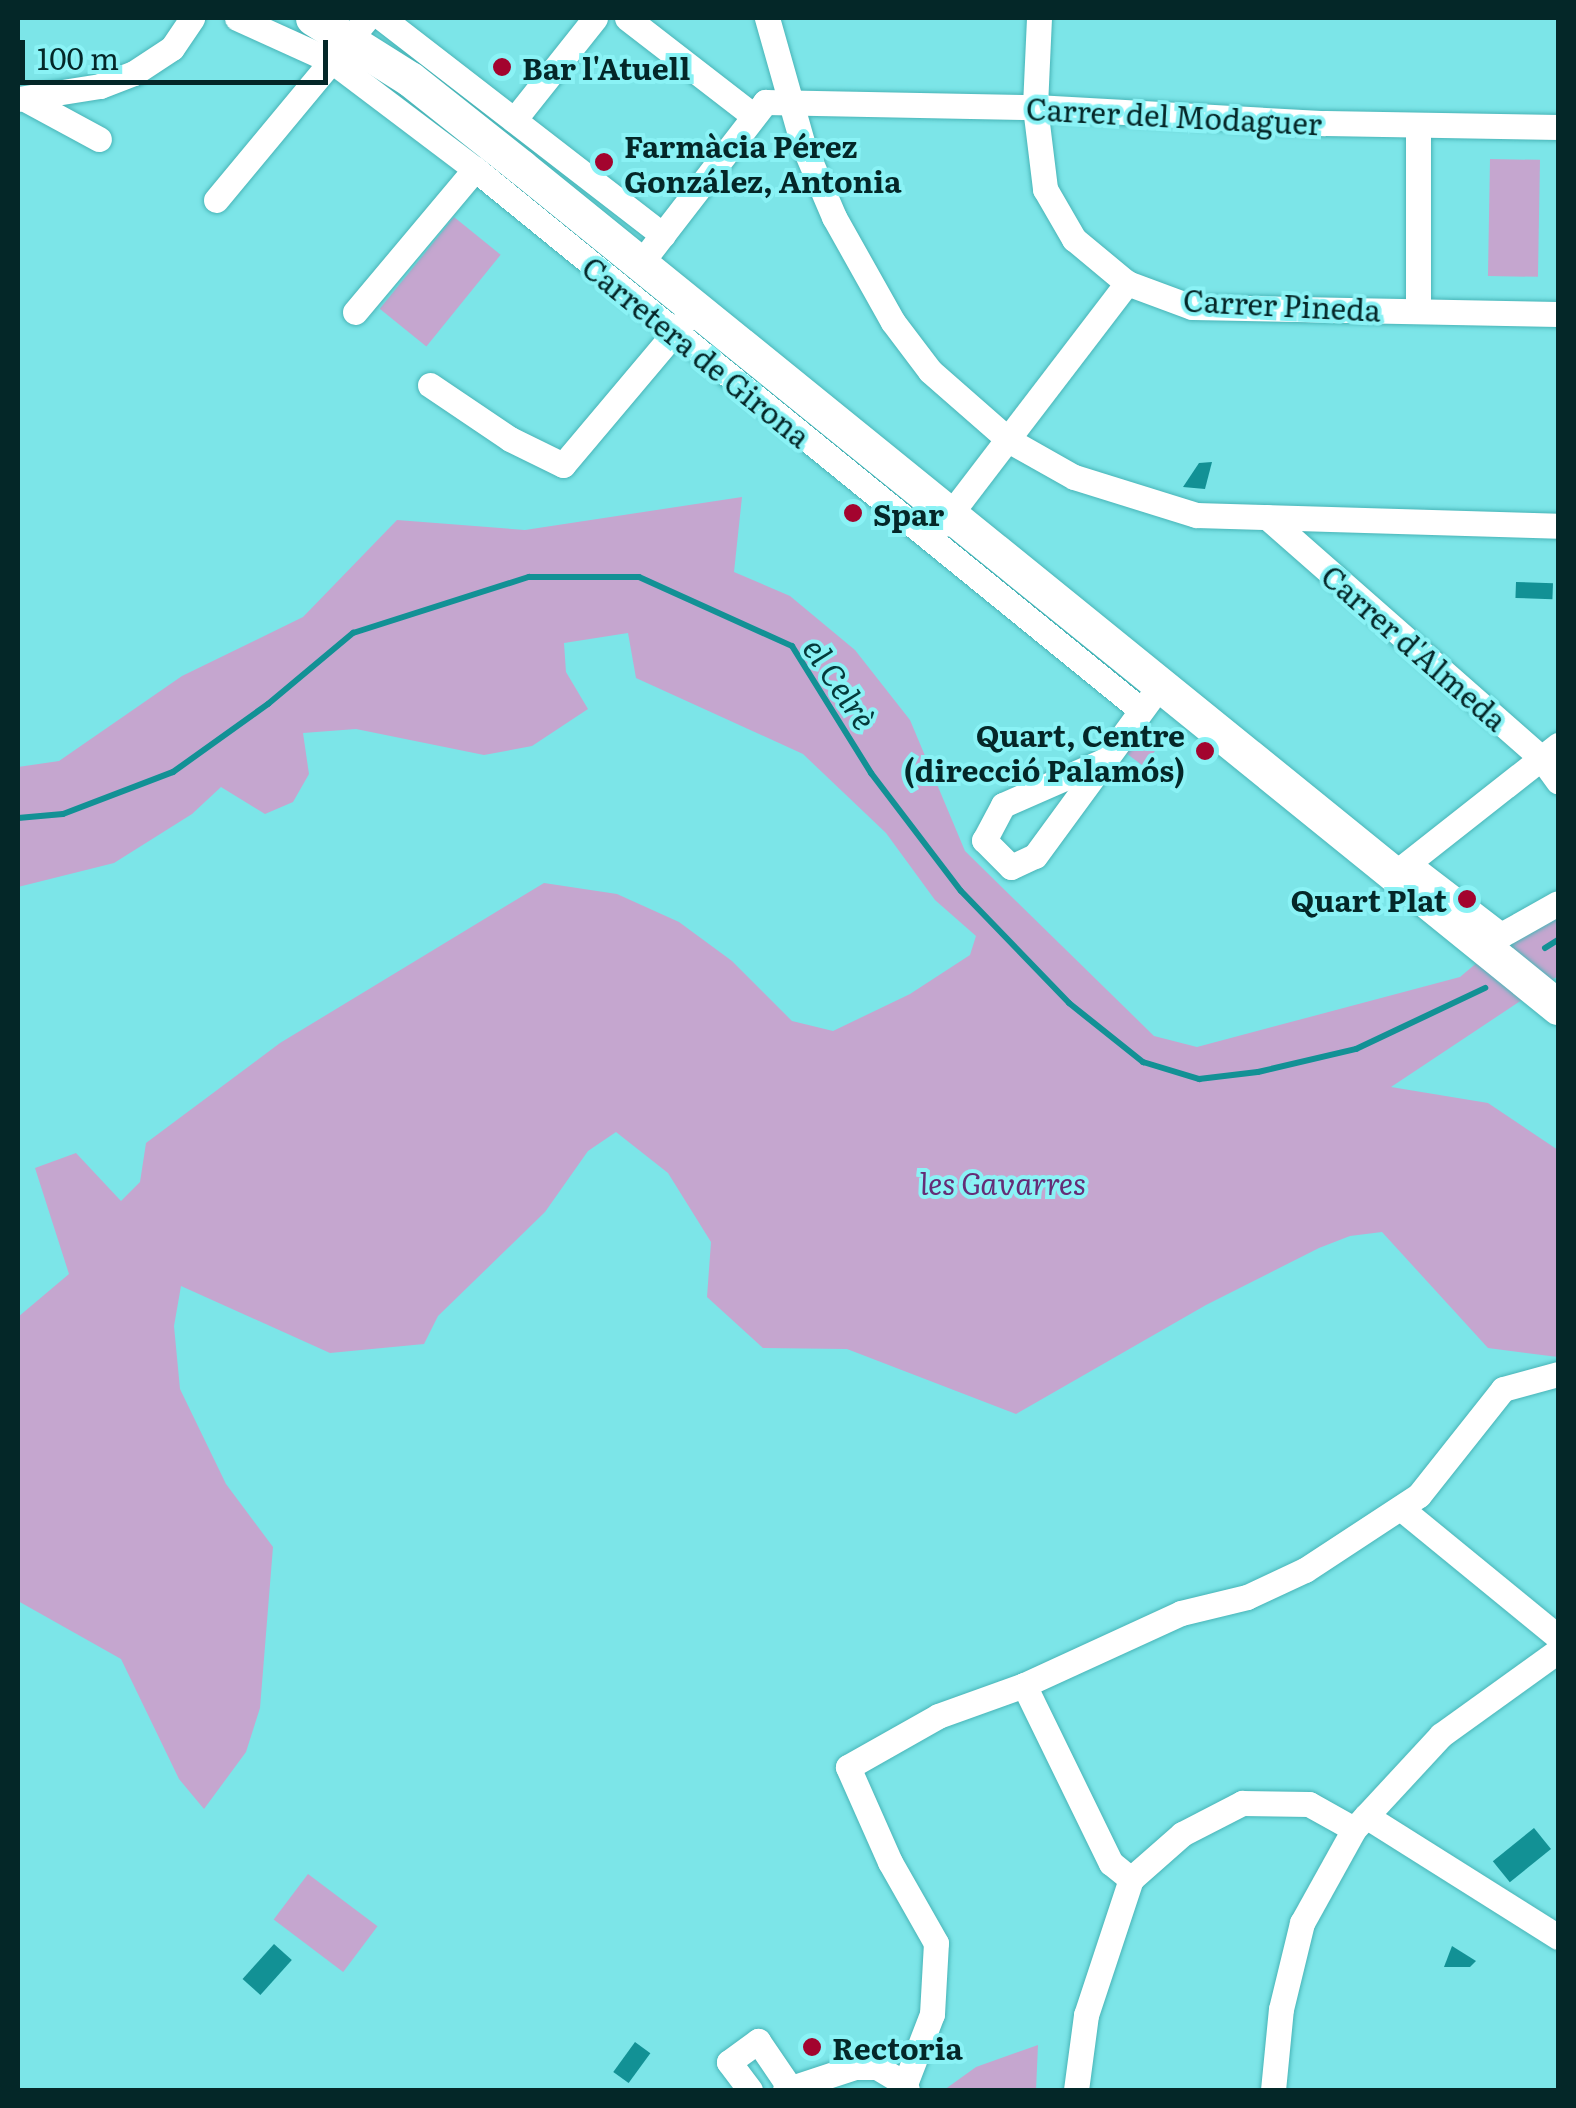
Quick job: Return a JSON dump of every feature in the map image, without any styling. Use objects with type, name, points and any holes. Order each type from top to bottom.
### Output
[{"type":"main road","points":[[313,18],[410,80],[640,264],[685,321],[940,528],[1151,697],[1401,869],[1558,1008]]},
{"type":"street","points":[[21,99],[100,86],[134,74],[172,48],[192,18]]},
{"type":"street","name":"Carretera de Girona","points":[[237,18],[350,39],[474,169],[685,321]]},
{"type":"street","points":[[382,18],[663,234]]},
{"type":"street","points":[[514,120],[595,18]]},
{"type":"street","points":[[626,18],[754,116],[640,264]]},
{"type":"street","points":[[767,18],[790,104],[834,217],[893,322],[930,372],[1010,440],[1074,477],[1134,499],[1196,515],[1558,526]]},
{"type":"street","name":"Carrer Pineda","points":[[1039,18],[1036,107],[1045,190],[1074,239],[1127,283],[1192,307],[1558,314]]},
{"type":"street","points":[[216,200],[350,39]]},
{"type":"street","points":[[21,99],[99,139]]},
{"type":"street","name":"Carrer del Modaguer","points":[[754,116],[765,102],[1036,107],[1418,125],[1558,127]]},
{"type":"street","points":[[1418,125],[1418,310]]},
{"type":"street","points":[[356,312],[474,169]]},
{"type":"street","points":[[940,528],[1127,283]]},
{"type":"street","points":[[430,385],[510,439],[564,465],[685,321]]},
{"type":"street","name":"Carrer d'Almeda","points":[[1267,517],[1550,752],[1558,781]]},
{"type":"street","points":[[1101,762],[1004,805],[984,840],[1011,867],[1035,856],[1151,697]]},
{"type":"street","points":[[1550,752],[1401,869],[1501,934],[1558,903]]},
{"type":"street","points":[[750,2090],[729,2062],[758,2041],[788,2089],[855,2067],[877,2066],[906,2087],[932,2014],[936,1943],[890,1862],[848,1767],[938,1716],[1024,1685],[1181,1613],[1247,1598],[1304,1570],[1403,1510],[1503,1390],[1524,1380],[1558,1374]]},
{"type":"street","points":[[1403,1510],[1558,1637]]},
{"type":"street","points":[[1273,2090],[1281,2009],[1302,1923],[1360,1822],[1440,1735],[1558,1651]]},
{"type":"street","points":[[1024,1685],[1111,1862],[1131,1879]]},
{"type":"street","points":[[1076,2090],[1086,2015],[1131,1879],[1182,1834],[1242,1803],[1309,1804],[1360,1822],[1558,1937]]},
{"type":"green space","points":[[1490,159],[1540,160],[1538,277],[1488,276]]},
{"type":"green space","points":[[454,217],[501,255],[426,346],[380,309]]},
{"type":"green space","name":"les Gavarres","points":[[742,497],[734,572],[790,596],[855,650],[910,720],[965,851],[1154,1036],[1197,1047],[1460,977],[1511,934],[1558,910],[1558,976],[1391,1087],[1488,1103],[1558,1150],[1558,1357],[1488,1348],[1382,1232],[1350,1236],[1319,1248],[1206,1305],[1016,1414],[847,1349],[763,1348],[707,1297],[711,1242],[668,1173],[616,1132],[588,1151],[545,1212],[438,1316],[424,1344],[330,1353],[181,1286],[174,1326],[180,1389],[226,1484],[273,1547],[260,1708],[246,1752],[204,1809],[179,1779],[121,1659],[18,1601],[18,1317],[69,1274],[35,1168],[76,1153],[121,1201],[140,1182],[146,1143],[280,1043],[544,883],[617,894],[679,922],[732,961],[792,1021],[833,1031],[910,994],[970,955],[976,936],[935,900],[886,833],[803,754],[636,678],[628,633],[564,643],[566,672],[588,709],[532,746],[484,755],[356,729],[303,733],[309,774],[293,802],[265,814],[221,787],[192,814],[114,863],[18,887],[18,767],[59,761],[182,676],[303,617],[397,520],[525,530]]},
{"type":"green space","points":[[1138,732],[1158,747],[1144,766],[1124,751]]},
{"type":"green space","points":[[308,1874],[377,1926],[343,1972],[274,1920]]},
{"type":"green space","points":[[1038,2045],[1036,2090],[944,2090],[976,2067]]},
{"type":"water","points":[[1212,462],[1205,489],[1183,487],[1199,463]]},
{"type":"water","points":[[1516,582],[1553,583],[1552,599],[1515,598]]},
{"type":"water","points":[[1534,1828],[1551,1849],[1510,1882],[1493,1861]]},
{"type":"water","points":[[274,1944],[292,1960],[260,1995],[243,1979]]},
{"type":"water","points":[[1452,1946],[1476,1961],[1470,1967],[1444,1967]]},
{"type":"water","points":[[635,2042],[650,2053],[629,2083],[613,2072]]},
{"type":"waterway","name":"el Celrè","points":[[18,818],[63,814],[173,772],[268,704],[353,633],[529,577],[639,577],[792,646],[871,773],[961,891],[1069,1003],[1143,1062],[1199,1079],[1258,1072],[1356,1049],[1485,988]]},
{"type":"waterway","name":"el Celrè","points":[[1545,948],[1558,940]]},
{"type":"place","name":"Bar l'Atuell","points":[[502,67]]},
{"type":"place","name":"Farmàcia Pérez González, Antonia","points":[[604,162]]},
{"type":"place","name":"Spar","points":[[853,513]]},
{"type":"place","name":"Quart, Centre (direcció Palamós)","points":[[1205,751]]},
{"type":"place","name":"Quart Plat","points":[[1467,899]]},
{"type":"place","name":"Rectoria","points":[[812,2047]]}]
